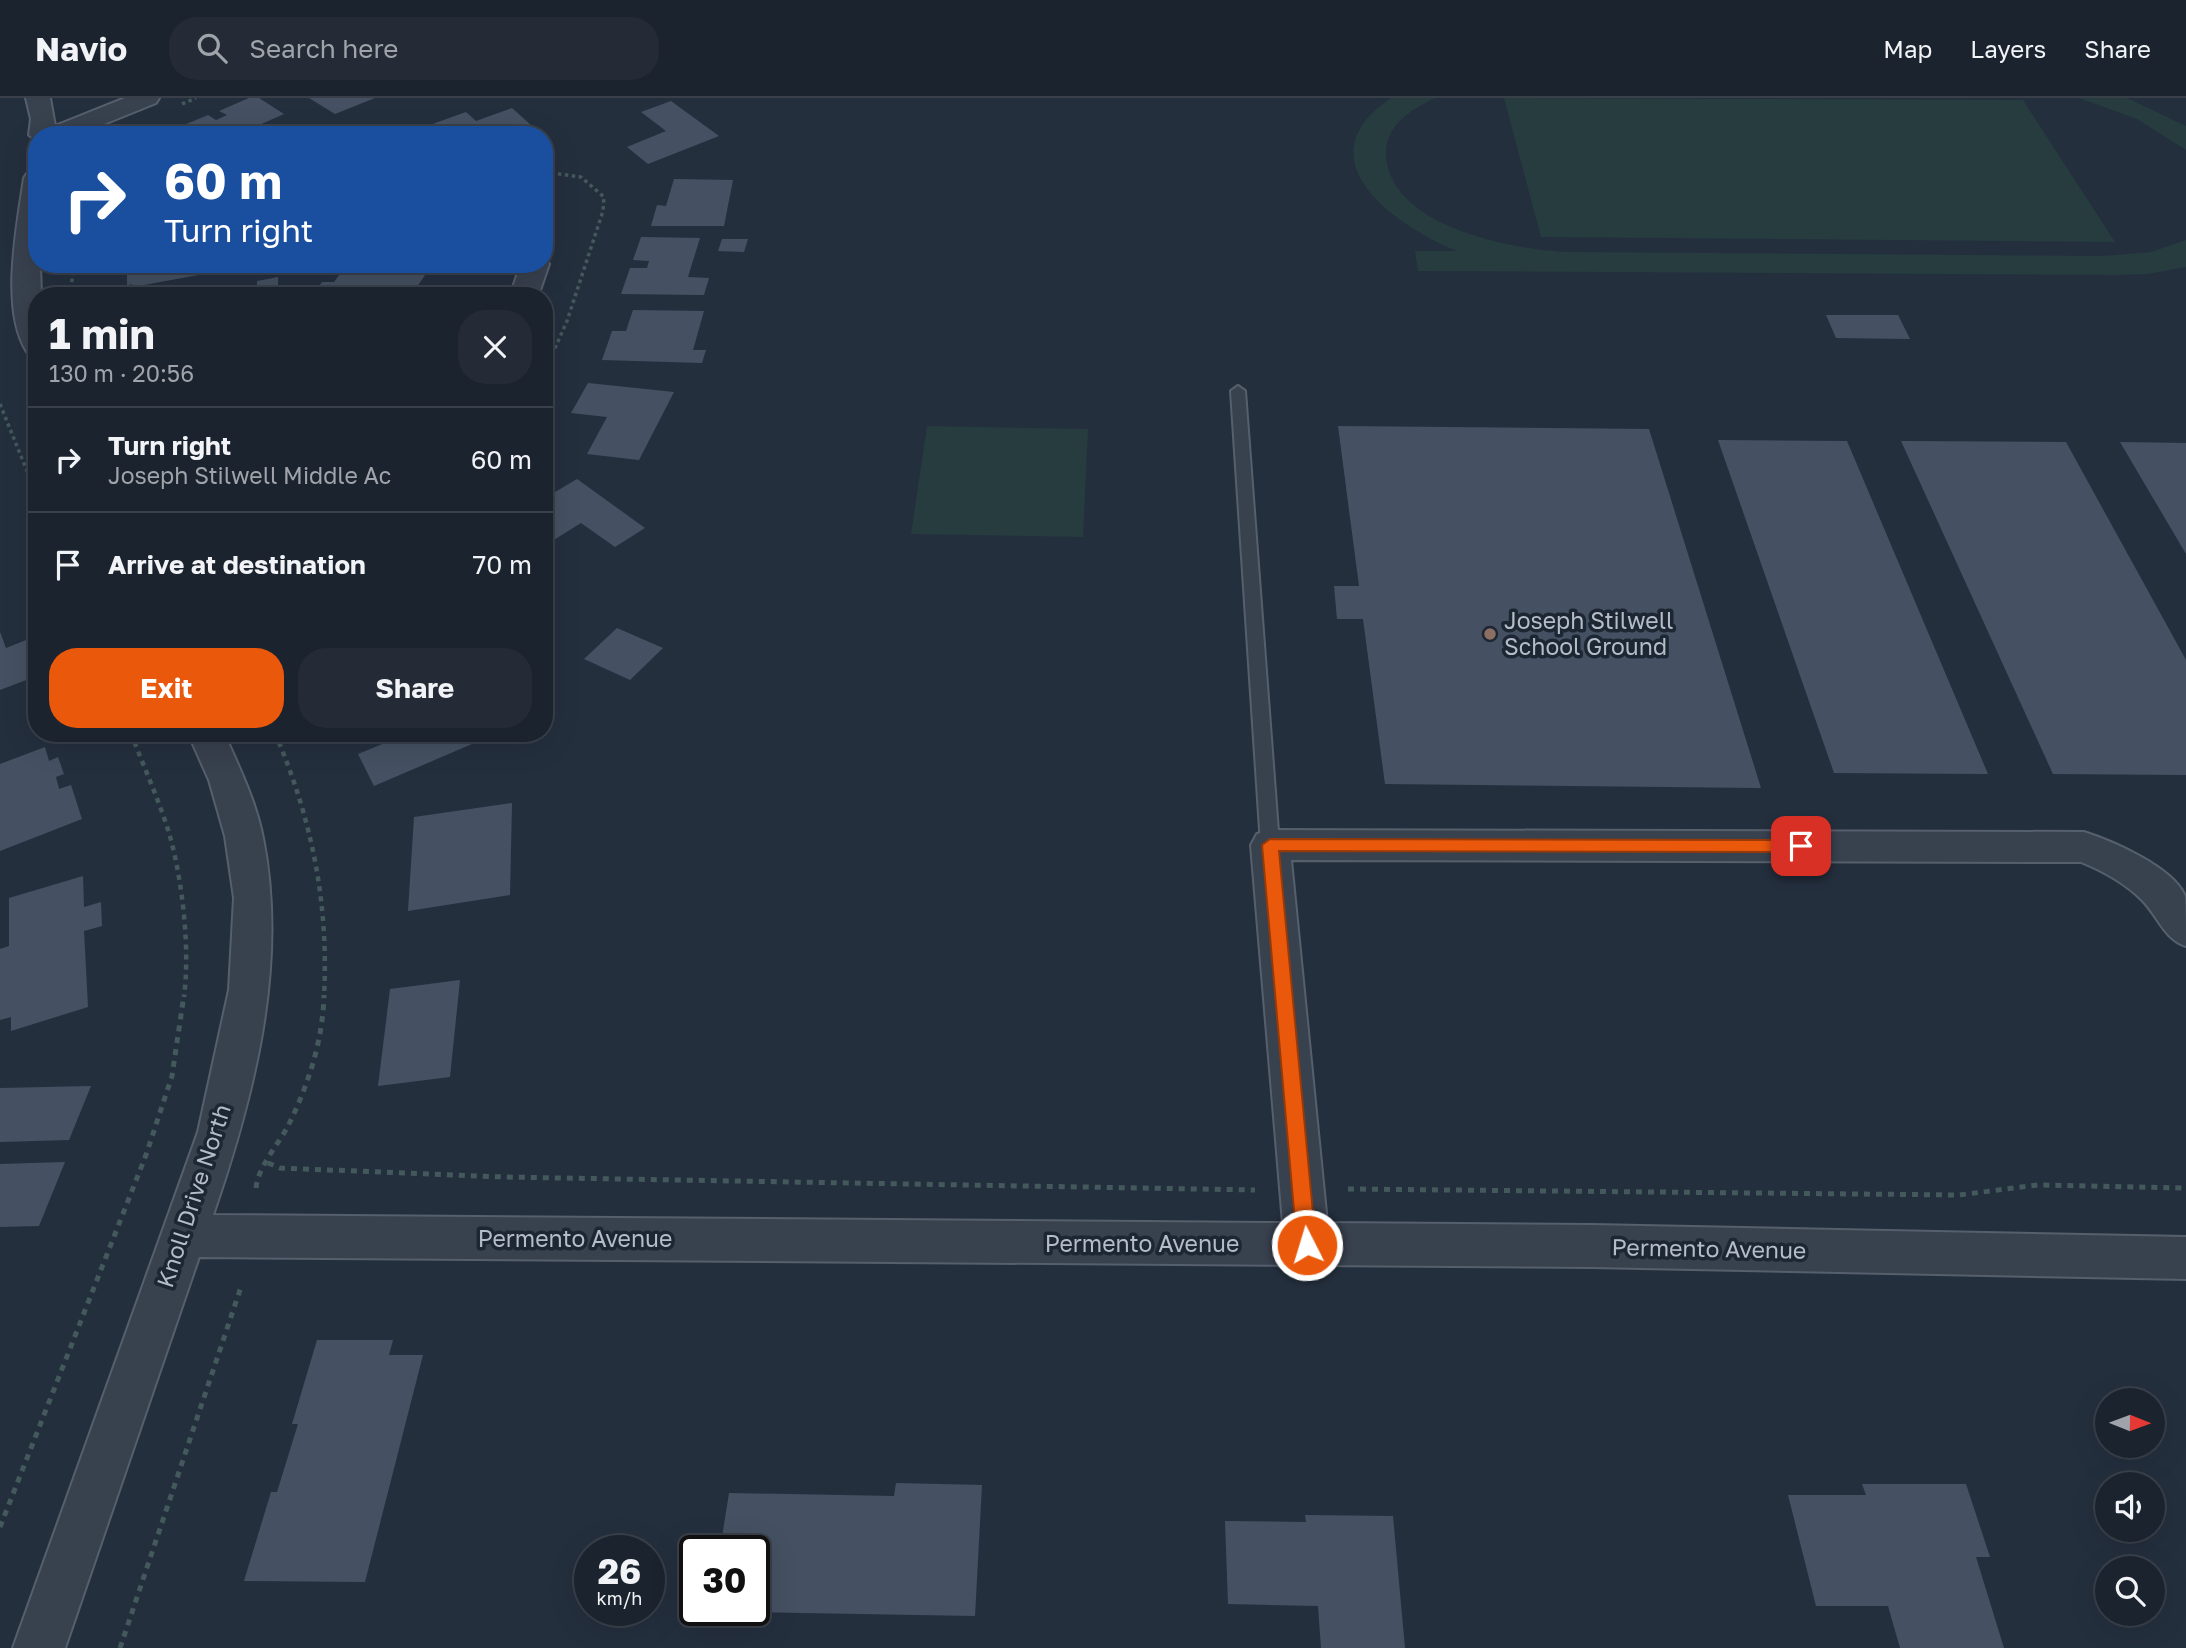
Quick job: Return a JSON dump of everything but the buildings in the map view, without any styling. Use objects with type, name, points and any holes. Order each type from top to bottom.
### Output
[{"type":"street","points":[[38,98],[43,126]]},
{"type":"street","points":[[77,126],[147,98]]},
{"type":"street","points":[[28,251],[28,293]]},
{"type":"street","name":"Knoll Drive North","points":[[39,1648],[220,1132],[249,990],[253,898],[244,836],[227,780],[210,742]]},
{"type":"street","points":[[1307,1245],[1270,845],[2084,847],[2116,859],[2138,873],[2178,914],[2186,930]]},
{"type":"street","name":"Permento Avenue","points":[[182,1236],[1592,1246],[2186,1258]]},
{"type":"lane","points":[[1237,391],[1270,845]]},
{"type":"path","points":[[553,173],[581,177],[604,197],[603,211],[567,321],[553,353]]},
{"type":"path","points":[[0,404],[28,474]]},
{"type":"path","points":[[0,1527],[146,1155],[172,1076],[187,973],[181,897],[171,840],[134,742]]},
{"type":"path","points":[[268,1163],[280,1168],[530,1178],[1302,1189],[1886,1193],[1946,1196],[2038,1185],[2186,1188]]},
{"type":"green space","points":[[1391,98],[1435,98],[1409,113],[1390,135],[1386,155],[1393,180],[1409,201],[1431,217],[1489,240],[1570,252],[2103,256],[2151,252],[2186,240],[2186,267],[2147,274],[2115,275],[1418,271],[1415,251],[1457,251],[1433,240],[1385,208],[1367,188],[1356,167],[1354,144],[1365,121]]},
{"type":"green space","points":[[1504,98],[2023,100],[2115,242],[1541,237]]},
{"type":"green space","points":[[2079,98],[2127,98],[2186,126],[2186,150],[2137,119]]},
{"type":"green space","points":[[927,426],[1088,429],[1083,537],[911,534]]},
{"type":"place","name":"Joseph Stilwell School Ground","points":[[1490,634]]},
{"type":"route","points":[[1307,1245],[1270,845],[1801,846]]}]
